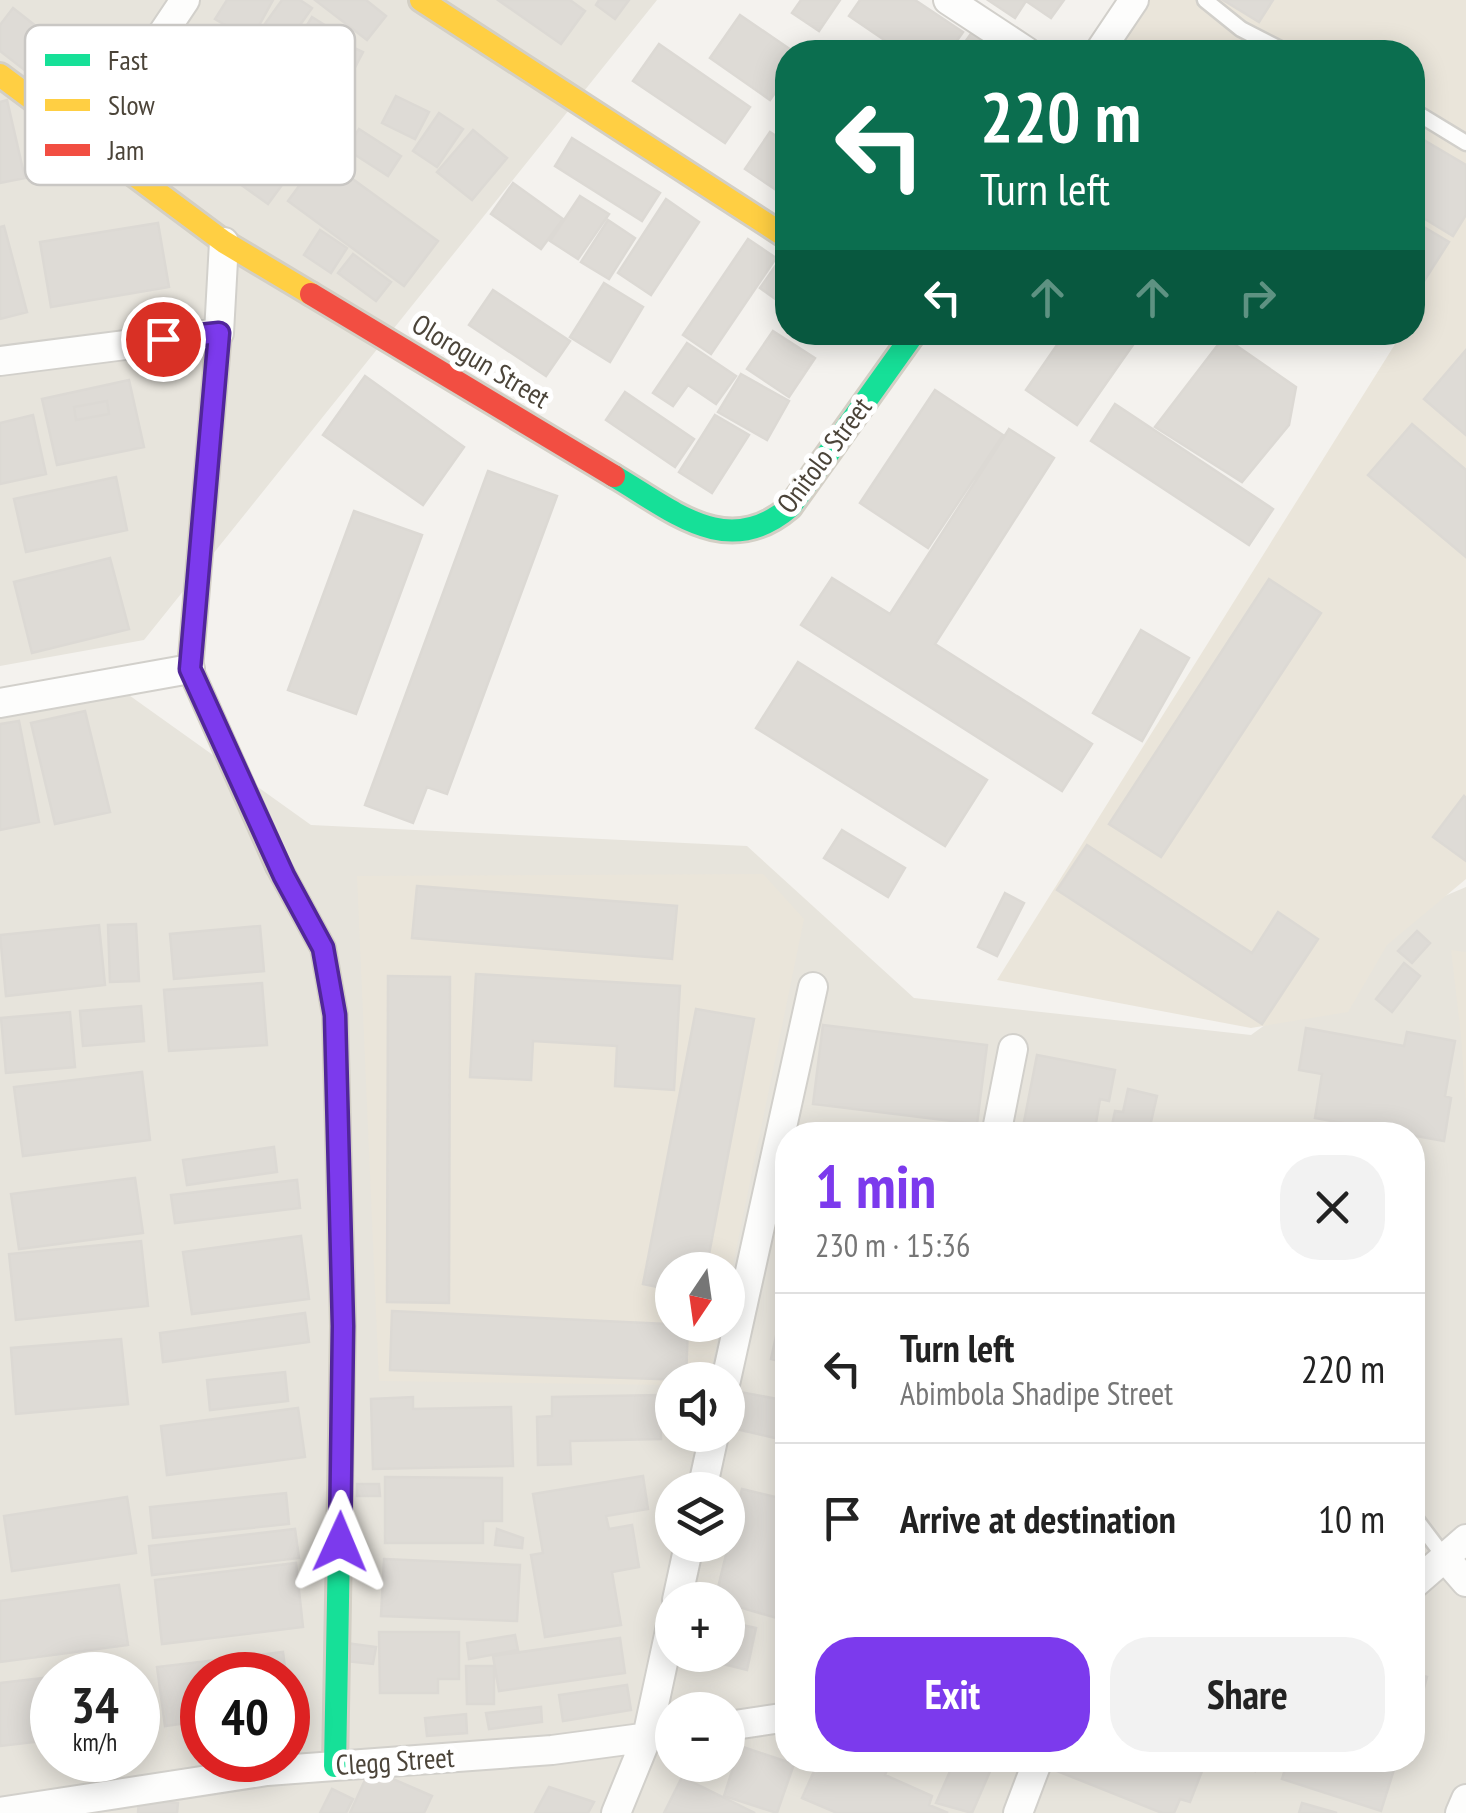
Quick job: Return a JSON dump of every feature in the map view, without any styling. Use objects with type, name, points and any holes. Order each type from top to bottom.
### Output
[{"type":"street","points":[[168,25],[185,0]]},
{"type":"street","points":[[422,0],[775,230]]},
{"type":"street","points":[[948,0],[1008,40]]},
{"type":"street","points":[[1107,40],[1134,0]]},
{"type":"street","name":"Olorogun Street","points":[[0,75],[25,93]]},
{"type":"street","name":"Olorogun Street","points":[[150,185],[224,242],[707,531]]},
{"type":"street","points":[[224,242],[190,669],[282,869],[323,948],[335,1015],[343,1326],[335,1766]]},
{"type":"street","points":[[0,361],[219,333]]},
{"type":"street","name":"Onitolo Street","points":[[707,531],[768,525],[790,507],[906,345]]},
{"type":"street","points":[[0,703],[190,669]]},
{"type":"street","points":[[783,1122],[813,987]]},
{"type":"street","points":[[999,1122],[1013,1049]]},
{"type":"street","points":[[730,1362],[775,1159]]},
{"type":"street","points":[[1425,1575],[1456,1549],[1466,1582]]},
{"type":"street","points":[[745,1723],[775,1719]]},
{"type":"street","name":"Clegg Street","points":[[0,1812],[335,1766],[552,1750],[655,1736]]},
{"type":"street","points":[[616,1813],[655,1744]]},
{"type":"street","points":[[1018,1813],[1033,1772]]},
{"type":"street","points":[[1460,1813],[1466,1799]]},
{"type":"lane","points":[[1205,0],[1264,40]]},
{"type":"lane","points":[[1425,118],[1466,143]]},
{"type":"lane","points":[[1425,1524],[1456,1549]]},
{"type":"shaded area","points":[[0,0],[657,0],[144,640],[0,666]]},
{"type":"shaded area","points":[[1150,0],[1466,0],[1466,879],[1387,945],[1348,1012],[1251,1028],[997,980],[1394,345],[1425,345],[1425,40],[1124,40]]},
{"type":"shaded area","points":[[126,693],[311,825],[747,846],[914,998],[1251,1035],[1440,898],[1466,887],[1466,1813],[0,1813],[0,701]]},
{"type":"shaded area","points":[[763,874],[804,919],[736,1252],[655,1252],[655,1342],[717,1342],[713,1362],[655,1362],[655,1385],[379,1381],[357,876]]},
{"type":"shaded area","points":[[1451,950],[1466,952],[1466,1107],[1461,1035]]},
{"type":"building","points":[[227,0],[273,0],[259,25],[225,25],[215,19]]},
{"type":"building","points":[[282,0],[300,0],[312,8],[300,25],[264,25]]},
{"type":"building","points":[[315,0],[366,0],[386,16],[367,40],[355,31],[355,25],[348,25]]},
{"type":"building","points":[[498,0],[570,0],[585,11],[561,44]]},
{"type":"building","points":[[599,0],[629,0],[615,19],[596,5]]},
{"type":"building","points":[[801,0],[840,0],[819,31],[792,13]]},
{"type":"building","points":[[860,0],[915,0],[963,32],[957,40],[884,40],[849,16]]},
{"type":"building","points":[[988,0],[1064,0],[1051,18],[1026,1],[1015,18]]},
{"type":"building","points":[[1223,0],[1273,0],[1259,22]]},
{"type":"building","points":[[13,8],[35,25],[25,25],[25,70],[0,51],[0,25]]},
{"type":"building","points":[[740,15],[776,40],[775,93],[770,100],[710,58]]},
{"type":"building","points":[[312,17],[325,25],[307,25]]},
{"type":"building","points":[[975,28],[994,40],[966,40]]},
{"type":"building","points":[[659,44],[750,107],[725,143],[633,81]]},
{"type":"building","points":[[355,48],[363,52],[355,67]]},
{"type":"building","points":[[396,96],[429,112],[415,139],[382,123]]},
{"type":"building","points":[[7,100],[25,178],[0,183],[0,102]]},
{"type":"building","points":[[439,113],[463,129],[437,167],[413,151]]},
{"type":"building","points":[[359,129],[401,156],[388,176],[355,155],[355,135]]},
{"type":"building","points":[[473,130],[507,158],[472,200],[437,172]]},
{"type":"building","points":[[770,132],[775,135],[775,189],[745,169]]},
{"type":"building","points":[[572,138],[660,193],[642,221],[555,166]]},
{"type":"building","points":[[1425,141],[1466,165],[1466,215],[1453,236],[1425,219]]},
{"type":"building","points":[[355,181],[438,241],[404,286],[288,201],[300,185],[355,185]]},
{"type":"building","points":[[513,183],[563,219],[541,249],[491,214]]},
{"type":"building","points":[[241,185],[282,185],[268,204]]},
{"type":"building","points":[[580,196],[609,214],[578,259],[550,241]]},
{"type":"building","points":[[666,199],[699,222],[651,295],[618,273]]},
{"type":"building","points":[[608,220],[635,238],[609,279],[581,262]]},
{"type":"building","points":[[158,223],[169,287],[51,307],[40,242]]},
{"type":"building","points":[[4,226],[27,312],[0,319],[0,227]]},
{"type":"building","points":[[1425,228],[1449,242],[1425,280]]},
{"type":"building","points":[[320,230],[347,248],[331,273],[304,255]]},
{"type":"building","points":[[748,239],[775,257],[711,354],[683,335]]},
{"type":"building","points":[[353,254],[391,282],[376,301],[338,273]]},
{"type":"building","points":[[775,267],[775,299],[760,288]]},
{"type":"building","points":[[604,283],[643,307],[610,362],[570,337]]},
{"type":"building","points":[[493,290],[570,341],[546,376],[469,325]]},
{"type":"building","points":[[773,331],[775,345],[795,345],[815,358],[789,397],[747,369]]},
{"type":"building","points":[[687,343],[736,376],[716,404],[688,385],[673,406],[653,393]]},
{"type":"building","points":[[1057,345],[1133,345],[1077,425],[1026,390]]},
{"type":"building","points":[[1218,345],[1236,345],[1296,387],[1289,425],[1242,482],[1155,427]]},
{"type":"building","points":[[1466,350],[1466,435],[1424,399]]},
{"type":"building","points":[[741,374],[789,401],[767,440],[718,412]]},
{"type":"building","points":[[365,376],[464,447],[423,505],[323,435]]},
{"type":"building","points":[[129,380],[144,447],[57,465],[42,399]],"holes":[[[107,401],[109,414],[76,420],[74,407]]]},
{"type":"building","points":[[935,390],[1003,435],[928,548],[860,503]]},
{"type":"building","points":[[625,392],[694,439],[675,467],[606,420]]},
{"type":"building","points":[[107,401],[109,414],[76,420],[74,407]]},
{"type":"building","points":[[1115,404],[1273,509],[1249,545],[1091,441]]},
{"type":"building","points":[[33,415],[46,474],[0,484],[0,423]]},
{"type":"building","points":[[715,415],[749,435],[712,493],[679,472]]},
{"type":"building","points":[[1412,424],[1466,470],[1466,557],[1368,475]]},
{"type":"building","points":[[1009,429],[1054,458],[935,644],[1092,744],[1062,791],[801,625],[832,578],[890,614]]},
{"type":"building","points":[[488,471],[557,496],[447,794],[427,787],[413,823],[365,805]]},
{"type":"building","points":[[116,477],[127,530],[26,552],[14,499]]},
{"type":"building","points":[[354,511],[422,535],[356,714],[288,690]]},
{"type":"building","points":[[110,558],[129,629],[32,653],[14,582]]},
{"type":"building","points":[[1269,579],[1321,613],[1161,857],[1109,824]]},
{"type":"building","points":[[1141,630],[1189,658],[1142,741],[1093,713]]},
{"type":"building","points":[[798,662],[987,780],[945,846],[756,728]]},
{"type":"building","points":[[85,711],[110,812],[55,824],[31,723]]},
{"type":"building","points":[[19,721],[39,822],[0,830],[0,724]]},
{"type":"building","points":[[1466,798],[1466,861],[1433,837]]},
{"type":"building","points":[[842,830],[905,868],[888,897],[824,858]]},
{"type":"building","points":[[1087,845],[1252,953],[1278,912],[1318,939],[1262,1024],[1057,890]]},
{"type":"building","points":[[417,886],[677,906],[672,959],[412,938]]},
{"type":"building","points":[[1005,893],[1024,903],[997,956],[978,947]]},
{"type":"building","points":[[136,924],[139,981],[110,982],[108,925]]},
{"type":"building","points":[[99,925],[105,985],[6,996],[0,935]]},
{"type":"building","points":[[260,926],[264,971],[174,979],[170,934]]},
{"type":"building","points":[[1417,931],[1430,943],[1412,963],[1398,951]]},
{"type":"building","points":[[1404,963],[1420,976],[1392,1012],[1376,999]]},
{"type":"building","points":[[476,974],[680,986],[674,1090],[615,1086],[617,1046],[533,1041],[531,1080],[470,1077]]},
{"type":"building","points":[[388,976],[450,977],[449,1303],[387,1302]]},
{"type":"building","points":[[262,983],[267,1045],[169,1051],[164,990]]},
{"type":"building","points":[[141,1006],[144,1041],[83,1046],[80,1011]]},
{"type":"building","points":[[696,1009],[754,1019],[709,1252],[655,1252],[655,1286],[643,1284]]},
{"type":"building","points":[[70,1012],[75,1067],[6,1073],[1,1018]]},
{"type":"building","points":[[823,1025],[987,1045],[977,1122],[813,1104]]},
{"type":"building","points":[[1306,1028],[1404,1046],[1407,1032],[1455,1041],[1445,1096],[1451,1098],[1444,1141],[1425,1138],[1425,1122],[1337,1122],[1315,1118],[1322,1074],[1299,1070]]},
{"type":"building","points":[[1037,1055],[1115,1070],[1109,1101],[1100,1099],[1096,1122],[1024,1122]]},
{"type":"building","points":[[142,1072],[150,1140],[23,1156],[14,1087]]},
{"type":"building","points":[[1128,1089],[1157,1096],[1151,1122],[1113,1122],[1115,1111],[1123,1112]]},
{"type":"building","points":[[274,1147],[277,1172],[187,1185],[183,1160]]},
{"type":"building","points":[[135,1178],[143,1233],[19,1249],[11,1194]]},
{"type":"building","points":[[297,1180],[300,1208],[175,1223],[171,1195]]},
{"type":"building","points":[[301,1236],[309,1299],[192,1314],[183,1252]]},
{"type":"building","points":[[141,1241],[148,1306],[16,1320],[9,1254]]},
{"type":"building","points":[[392,1311],[655,1323],[655,1342],[687,1342],[687,1362],[655,1362],[655,1379],[390,1370]]},
{"type":"building","points":[[305,1313],[309,1342],[163,1362],[160,1333]]},
{"type":"building","points":[[121,1339],[128,1404],[16,1414],[11,1348]]},
{"type":"building","points":[[285,1372],[288,1401],[210,1410],[207,1380]]},
{"type":"building","points":[[745,1393],[775,1399],[775,1438],[745,1431]]},
{"type":"building","points":[[655,1395],[655,1439],[570,1441],[571,1464],[538,1465],[537,1417],[552,1416],[552,1397]]},
{"type":"building","points":[[413,1397],[413,1409],[511,1407],[513,1466],[373,1469],[371,1399]]},
{"type":"building","points":[[298,1408],[305,1457],[167,1475],[161,1426]]},
{"type":"building","points":[[643,1476],[648,1509],[606,1516],[609,1529],[632,1525],[639,1567],[612,1572],[621,1625],[545,1637],[531,1555],[543,1553],[533,1494]]},
{"type":"building","points":[[385,1477],[502,1478],[502,1521],[483,1521],[483,1543],[385,1543]]},
{"type":"building","points":[[357,1484],[379,1484],[380,1496],[357,1496]]},
{"type":"building","points":[[745,1490],[775,1497],[775,1618],[745,1609],[745,1582],[719,1582],[724,1562],[745,1562]]},
{"type":"building","points":[[286,1493],[289,1524],[153,1538],[150,1507]]},
{"type":"building","points":[[127,1497],[136,1553],[12,1571],[4,1516]]},
{"type":"building","points":[[295,1529],[299,1558],[152,1575],[149,1546]]},
{"type":"building","points":[[497,1529],[523,1538],[522,1548],[495,1545]]},
{"type":"building","points":[[384,1559],[520,1565],[517,1621],[381,1616]]},
{"type":"building","points":[[296,1563],[303,1627],[162,1644],[155,1580]]},
{"type":"building","points":[[119,1585],[128,1645],[75,1652],[30,1652],[30,1658],[0,1662],[0,1601]]},
{"type":"building","points":[[745,1626],[756,1628],[745,1670]]},
{"type":"building","points":[[379,1632],[459,1632],[459,1679],[438,1679],[438,1693],[380,1693]]},
{"type":"building","points":[[515,1635],[518,1650],[469,1659],[467,1643]]},
{"type":"building","points":[[620,1638],[625,1673],[499,1691],[493,1656]]},
{"type":"building","points":[[346,1643],[376,1647],[373,1664],[344,1661]]},
{"type":"building","points":[[180,1664],[180,1724],[165,1726],[160,1667]]},
{"type":"building","points":[[466,1666],[494,1666],[494,1704],[467,1704]]},
{"type":"building","points":[[30,1680],[30,1743],[0,1746],[0,1683]]},
{"type":"building","points":[[627,1685],[631,1710],[563,1721],[559,1695]]},
{"type":"building","points":[[541,1707],[542,1722],[489,1729],[486,1713]]},
{"type":"building","points":[[466,1714],[467,1733],[427,1736],[425,1718]]},
{"type":"building","points":[[745,1748],[775,1758],[775,1772],[791,1772],[777,1813],[724,1796],[728,1782],[745,1782]]},
{"type":"building","points":[[370,1769],[432,1796],[424,1813],[350,1813]]},
{"type":"building","points":[[814,1772],[886,1772],[885,1775],[932,1796],[929,1805],[948,1813],[837,1813],[802,1798]]},
{"type":"building","points":[[950,1772],[990,1772],[972,1813],[936,1803]]},
{"type":"building","points":[[1060,1772],[1202,1772],[1190,1802],[1180,1799],[1174,1813],[1162,1813]]},
{"type":"building","points":[[1284,1772],[1393,1772],[1381,1811],[1282,1779]]},
{"type":"building","points":[[680,1782],[692,1782],[755,1813],[664,1813]]},
{"type":"building","points":[[549,1787],[594,1802],[588,1813],[535,1813]]},
{"type":"building","points":[[332,1789],[353,1799],[346,1813],[320,1813]]},
{"type":"building","points":[[139,1800],[178,1803],[177,1813],[138,1813]]},
{"type":"building","points":[[1302,1803],[1337,1813],[1299,1813]]},
{"type":"traffic: fast","points":[[614,476],[700,524],[744,530],[767,523],[790,507],[906,345]]},
{"type":"traffic: fast","points":[[278,866],[323,948],[335,1015],[343,1326],[335,1766]]},
{"type":"traffic: slow","points":[[421,0],[775,230]]},
{"type":"traffic: slow","points":[[0,75],[25,94]]},
{"type":"traffic: slow","points":[[148,185],[224,242],[311,294]]},
{"type":"traffic: slow","points":[[219,333],[190,669],[278,866]]},
{"type":"traffic: jam","points":[[311,294],[614,476]]},
{"type":"route","points":[[163,339],[219,333],[190,669],[284,876],[323,948],[335,1015],[343,1326],[340,1542]]}]
